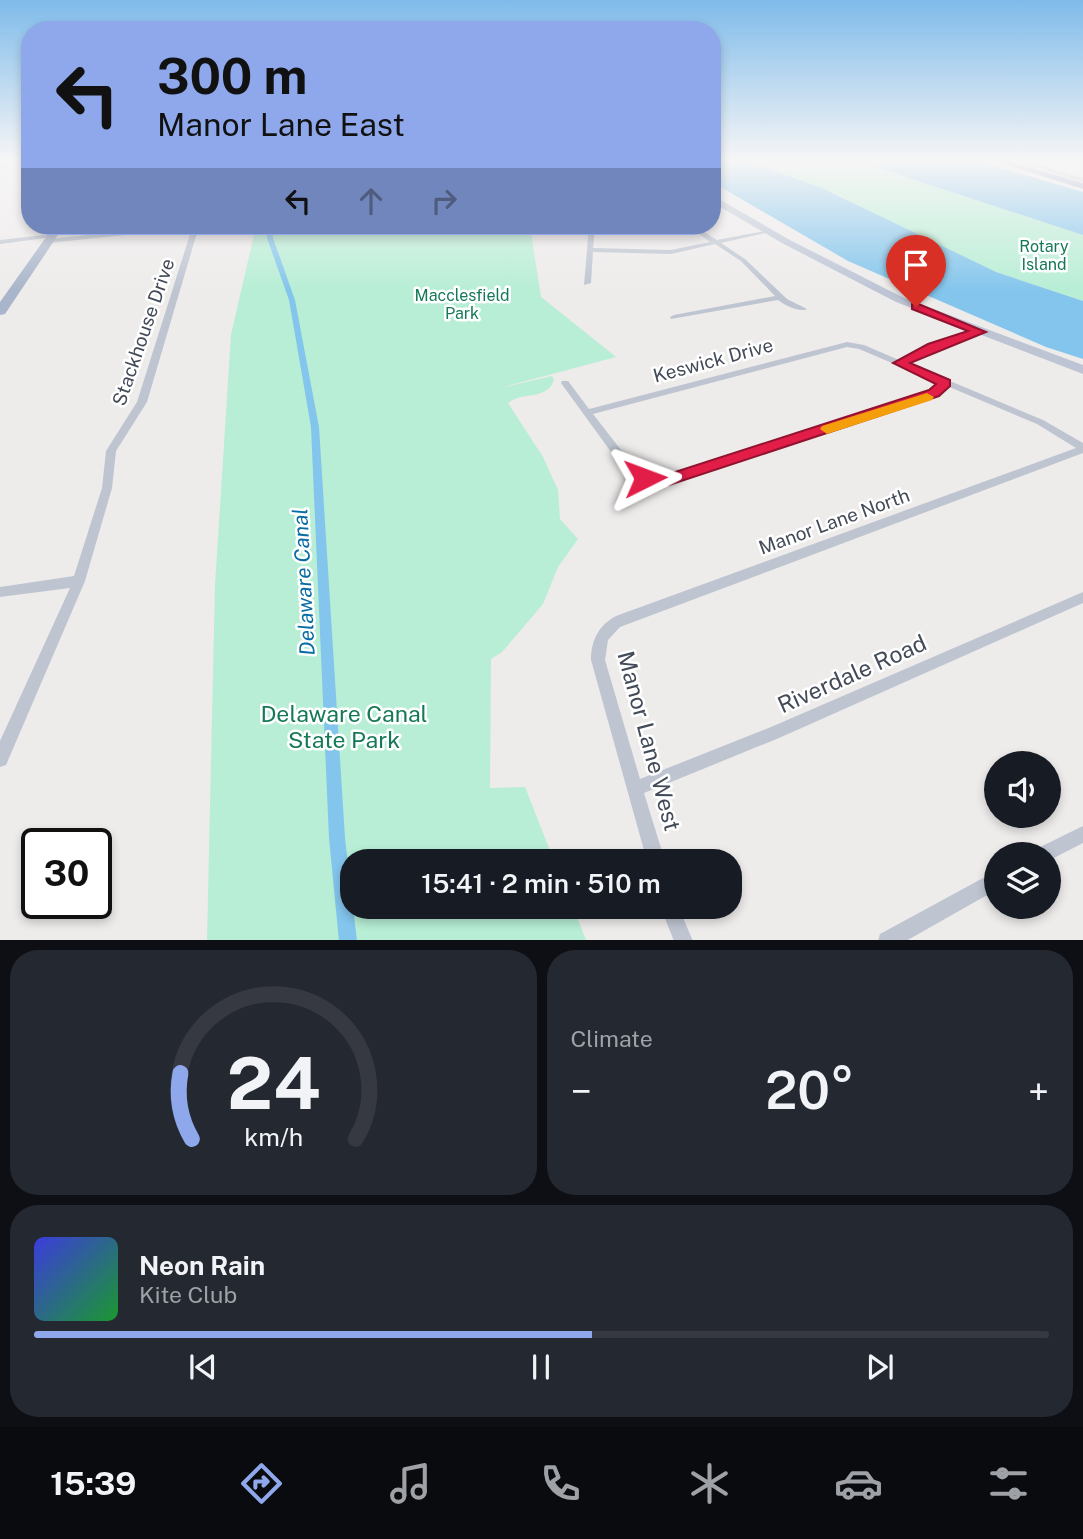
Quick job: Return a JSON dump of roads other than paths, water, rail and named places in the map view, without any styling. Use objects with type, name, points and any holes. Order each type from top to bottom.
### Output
[{"type":"main road","points":[[722,204],[881,291],[980,332],[1083,370]]},
{"type":"main road","points":[[0,311],[52,235]]},
{"type":"street","points":[[590,250],[662,252],[766,230]]},
{"type":"street","points":[[0,242],[46,235]]},
{"type":"street","name":"Stackhouse Drive","points":[[0,759],[79,582],[107,488],[111,451],[142,402],[193,235]]},
{"type":"street","points":[[587,283],[591,235]]},
{"type":"street","points":[[704,235],[743,260],[780,297],[803,309]]},
{"type":"street","points":[[674,317],[780,297]]},
{"type":"street","points":[[900,363],[940,344],[980,332]]},
{"type":"street","name":"Keswick Drive","points":[[588,412],[847,344],[900,363]]},
{"type":"street","points":[[900,363],[1040,422],[1083,448]]},
{"type":"street","points":[[565,383],[629,468],[645,478],[669,480],[928,397],[945,383]]},
{"type":"street","name":"Manor Lane North","points":[[603,635],[621,620],[1083,448]]},
{"type":"street","points":[[0,592],[79,582]]},
{"type":"street","name":"Riverdale Road","points":[[636,788],[774,733],[1083,597]]},
{"type":"street","name":"Manor Lane West","points":[[603,635],[598,660],[653,849]]},
{"type":"street","points":[[1061,845],[1083,834]]},
{"type":"street","points":[[887,940],[984,887]]},
{"type":"street","points":[[675,919],[684,940]]},
{"type":"water","points":[[750,204],[855,204],[996,272],[1083,301],[1083,359],[1046,347],[848,261]]},
{"type":"water","points":[[988,204],[1083,204],[1083,235]]},
{"type":"waterway","name":"Delaware Canal","points":[[270,235],[292,300],[315,427],[337,838],[348,940]]},
{"type":"park label","name":"Rotary Island","points":[[1044,255]]},
{"type":"park label","name":"Macclesfield Park","points":[[462,304]]},
{"type":"park label","name":"Delaware Canal State Park","points":[[344,727]]}]
